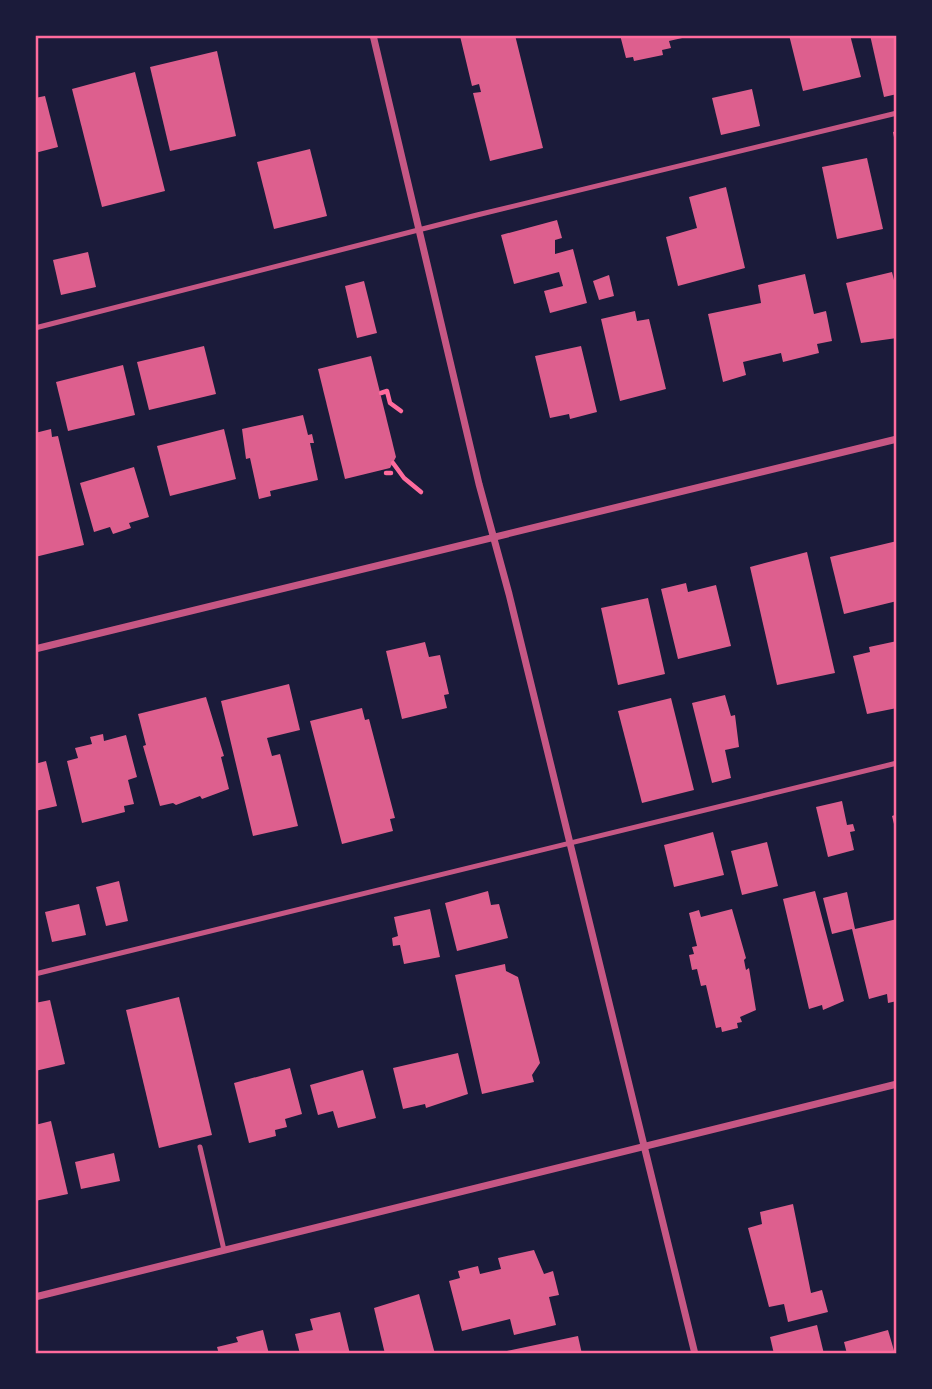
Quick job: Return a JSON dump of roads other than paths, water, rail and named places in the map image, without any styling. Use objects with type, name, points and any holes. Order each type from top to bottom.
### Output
[{"type":"street","points":[[373,35],[695,1354]]},
{"type":"street","points":[[35,649],[897,439]]},
{"type":"street","points":[[35,1297],[897,1084]]},
{"type":"lane","points":[[35,328],[897,113]]},
{"type":"lane","points":[[35,974],[897,763]]},
{"type":"lane","points":[[200,1147],[224,1250]]}]
